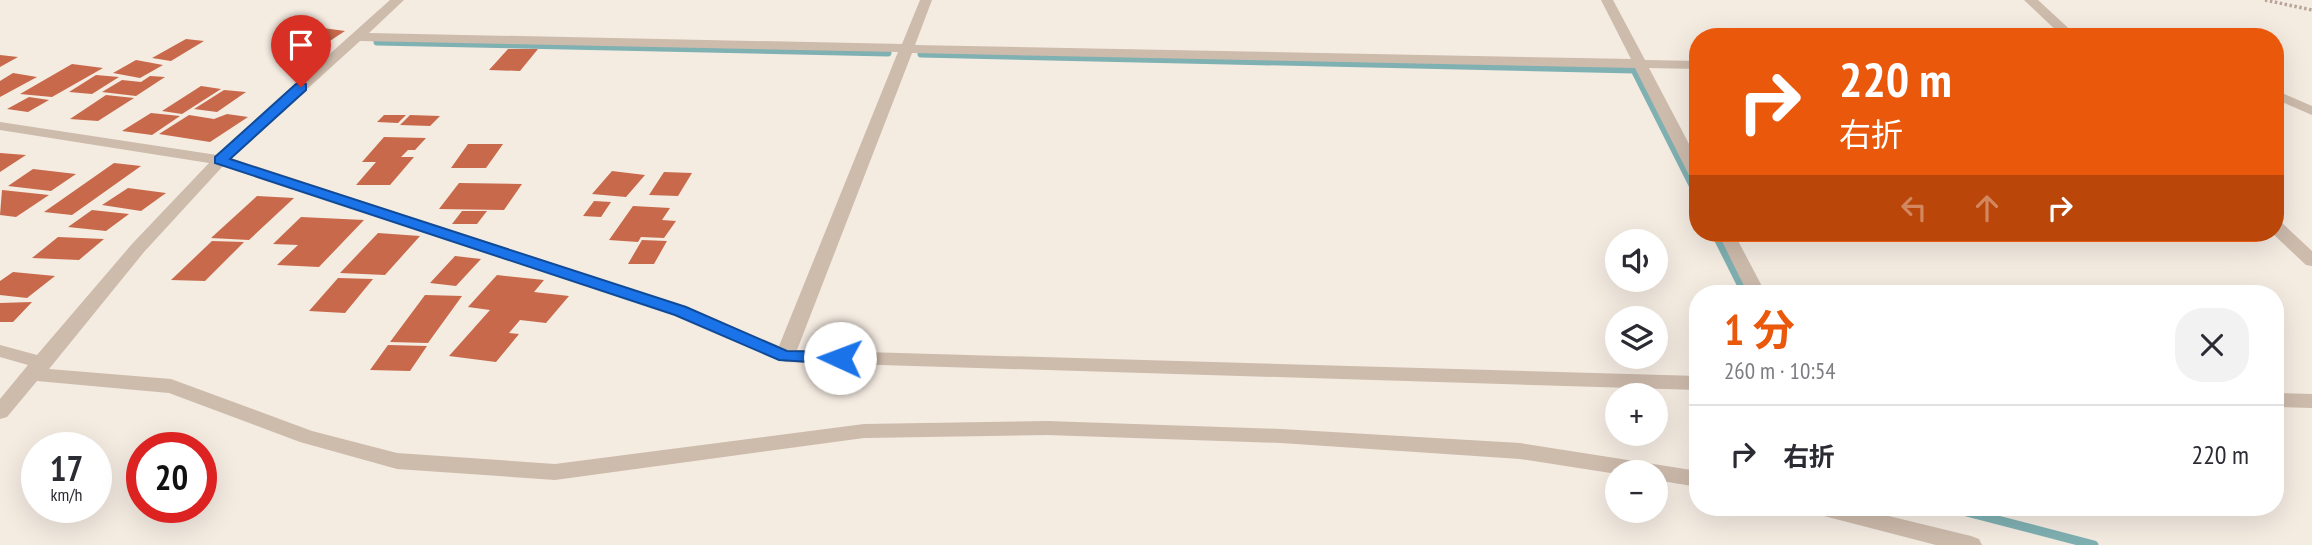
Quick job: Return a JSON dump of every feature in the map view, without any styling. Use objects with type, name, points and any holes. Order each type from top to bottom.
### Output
[{"type":"street","points":[[6,405],[138,248],[220,160],[398,0]]},
{"type":"street","points":[[785,356],[926,0]]},
{"type":"street","points":[[1607,0],[1689,159]]},
{"type":"street","points":[[2031,0],[2061,28]]},
{"type":"street","points":[[358,37],[1689,65]]},
{"type":"street","points":[[2284,98],[2312,111]]},
{"type":"street","points":[[0,126],[220,160],[681,311],[785,356],[1689,383]]},
{"type":"street","points":[[2284,235],[2312,261]]},
{"type":"street","points":[[1731,242],[1752,285]]},
{"type":"street","points":[[0,351],[39,368],[172,386],[307,437],[397,461],[555,472],[864,431],[1047,428],[1281,436],[1520,451],[1689,478]]},
{"type":"street","points":[[2284,400],[2312,401]]},
{"type":"street","points":[[1856,516],[1971,545]]},
{"type":"path","points":[[2265,0],[2312,10]]},
{"type":"building","points":[[323,28],[345,31],[316,50],[293,47]]},
{"type":"building","points":[[186,39],[204,41],[171,61],[152,58]]},
{"type":"building","points":[[508,49],[538,49],[520,71],[489,70]]},
{"type":"building","points":[[0,55],[18,57],[0,67]]},
{"type":"building","points":[[136,60],[163,65],[140,78],[113,73]]},
{"type":"building","points":[[72,64],[103,68],[52,97],[20,94]]},
{"type":"building","points":[[13,73],[37,77],[0,97],[0,81]]},
{"type":"building","points":[[96,75],[119,77],[92,94],[69,92]]},
{"type":"building","points":[[150,76],[165,77],[136,96],[102,92],[122,80],[141,82]]},
{"type":"building","points":[[201,86],[221,89],[182,114],[162,111]]},
{"type":"building","points":[[224,90],[246,92],[217,112],[194,109]]},
{"type":"building","points":[[106,95],[134,98],[98,121],[70,119]]},
{"type":"building","points":[[29,97],[49,100],[28,112],[7,109]]},
{"type":"building","points":[[151,113],[180,116],[152,135],[122,131]]},
{"type":"building","points":[[227,114],[248,117],[210,142],[159,134],[189,115],[214,119]]},
{"type":"building","points":[[384,115],[406,115],[398,123],[377,122]]},
{"type":"building","points":[[410,115],[440,116],[430,126],[400,125]]},
{"type":"building","points":[[384,137],[426,138],[415,150],[408,150],[401,157],[414,157],[390,185],[356,185],[376,162],[362,162]]},
{"type":"building","points":[[468,144],[503,144],[486,168],[451,168]]},
{"type":"building","points":[[0,153],[26,155],[0,172]]},
{"type":"building","points":[[114,163],[141,166],[72,215],[44,212]]},
{"type":"building","points":[[33,169],[76,174],[51,191],[8,186]]},
{"type":"building","points":[[612,171],[645,175],[626,197],[592,194]]},
{"type":"building","points":[[664,172],[692,173],[678,196],[649,195]]},
{"type":"building","points":[[459,183],[522,184],[504,210],[439,209]]},
{"type":"building","points":[[128,188],[166,193],[141,211],[102,205]]},
{"type":"building","points":[[2,190],[49,195],[16,217],[0,215]]},
{"type":"building","points":[[257,196],[294,198],[249,240],[211,238]]},
{"type":"building","points":[[594,201],[611,202],[601,217],[583,216]]},
{"type":"building","points":[[633,206],[670,208],[662,220],[676,221],[664,238],[641,237],[638,242],[609,240]]},
{"type":"building","points":[[92,210],[129,214],[106,231],[68,227]]},
{"type":"building","points":[[462,211],[487,211],[477,224],[452,224]]},
{"type":"building","points":[[301,217],[364,220],[319,267],[277,265],[298,245],[273,244]]},
{"type":"building","points":[[378,233],[420,236],[385,275],[340,273]]},
{"type":"building","points":[[58,237],[104,239],[79,260],[32,258]]},
{"type":"building","points":[[642,240],[667,241],[654,264],[628,264]]},
{"type":"building","points":[[212,241],[244,242],[205,281],[171,280]]},
{"type":"building","points":[[455,256],[481,259],[456,286],[430,283]]},
{"type":"building","points":[[13,272],[55,276],[27,298],[0,295],[0,281]]},
{"type":"building","points":[[497,275],[544,280],[534,292],[569,296],[546,323],[520,320],[509,333],[519,334],[496,362],[449,356],[490,310],[468,307]]},
{"type":"building","points":[[338,278],[373,279],[345,313],[309,311]]},
{"type":"building","points":[[425,295],[462,296],[428,343],[390,342]]},
{"type":"building","points":[[32,302],[13,322],[0,322],[0,303]]},
{"type":"building","points":[[388,345],[427,346],[410,371],[370,370]]},
{"type":"waterway","points":[[377,42],[888,53]]},
{"type":"waterway","points":[[921,54],[1634,70],[1689,179]]},
{"type":"waterway","points":[[1720,242],[1742,285]]},
{"type":"waterway","points":[[1982,516],[2094,545]]},
{"type":"route","points":[[301,87],[220,160],[681,311],[785,356],[840,358]]}]
